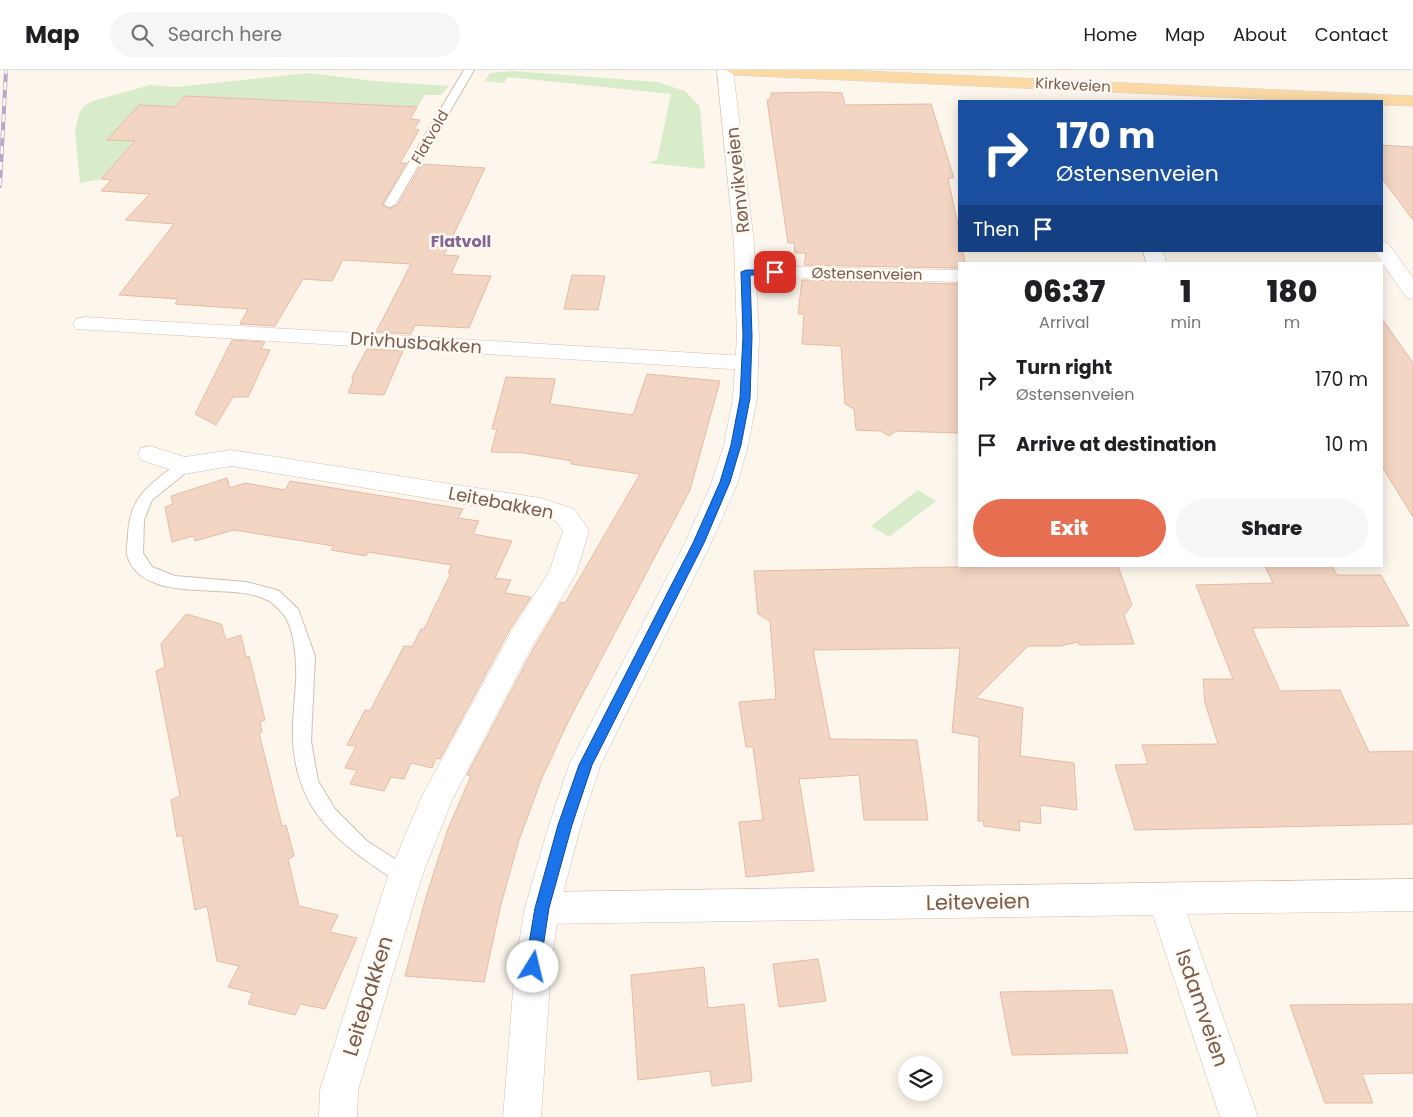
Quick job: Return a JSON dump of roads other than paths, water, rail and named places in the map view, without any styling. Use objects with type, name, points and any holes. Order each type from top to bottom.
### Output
[{"type":"main road","name":"Kirkeveien","points":[[734,70],[1282,98],[1413,100]]},
{"type":"street","name":"Rønvikveien","points":[[522,1117],[533,967],[542,908],[565,825],[585,765],[698,543],[725,482],[736,445],[745,398],[747,363],[746,272],[725,70]]},
{"type":"street","points":[[1383,250],[1413,293]]},
{"type":"street","name":"Østensenveien","points":[[746,272],[958,276]]},
{"type":"street","name":"Drivhusbakken","points":[[84,324],[238,331],[747,363]]},
{"type":"street","name":"Leitebakken","points":[[150,454],[184,466],[232,458],[540,507],[565,515],[576,530],[562,574],[522,638],[478,717],[438,796],[406,876],[339,1090],[338,1117]]},
{"type":"street","name":"Leiteveien","points":[[542,908],[1413,894]]},
{"type":"street","name":"Isdamveien","points":[[1165,899],[1239,1117]]},
{"type":"lane","name":"Flatvold","points":[[390,204],[469,70]]},
{"type":"lane","name":"Leitebakken","points":[[184,466],[146,497],[136,520],[135,554],[146,571],[173,582],[246,588],[273,595],[292,614],[306,656],[302,741],[309,782],[328,815],[360,847],[406,876]]},
{"type":"railway","points":[[0,186],[6,70]]},
{"type":"district","name":"Flatvoll","points":[[461,241]]}]
